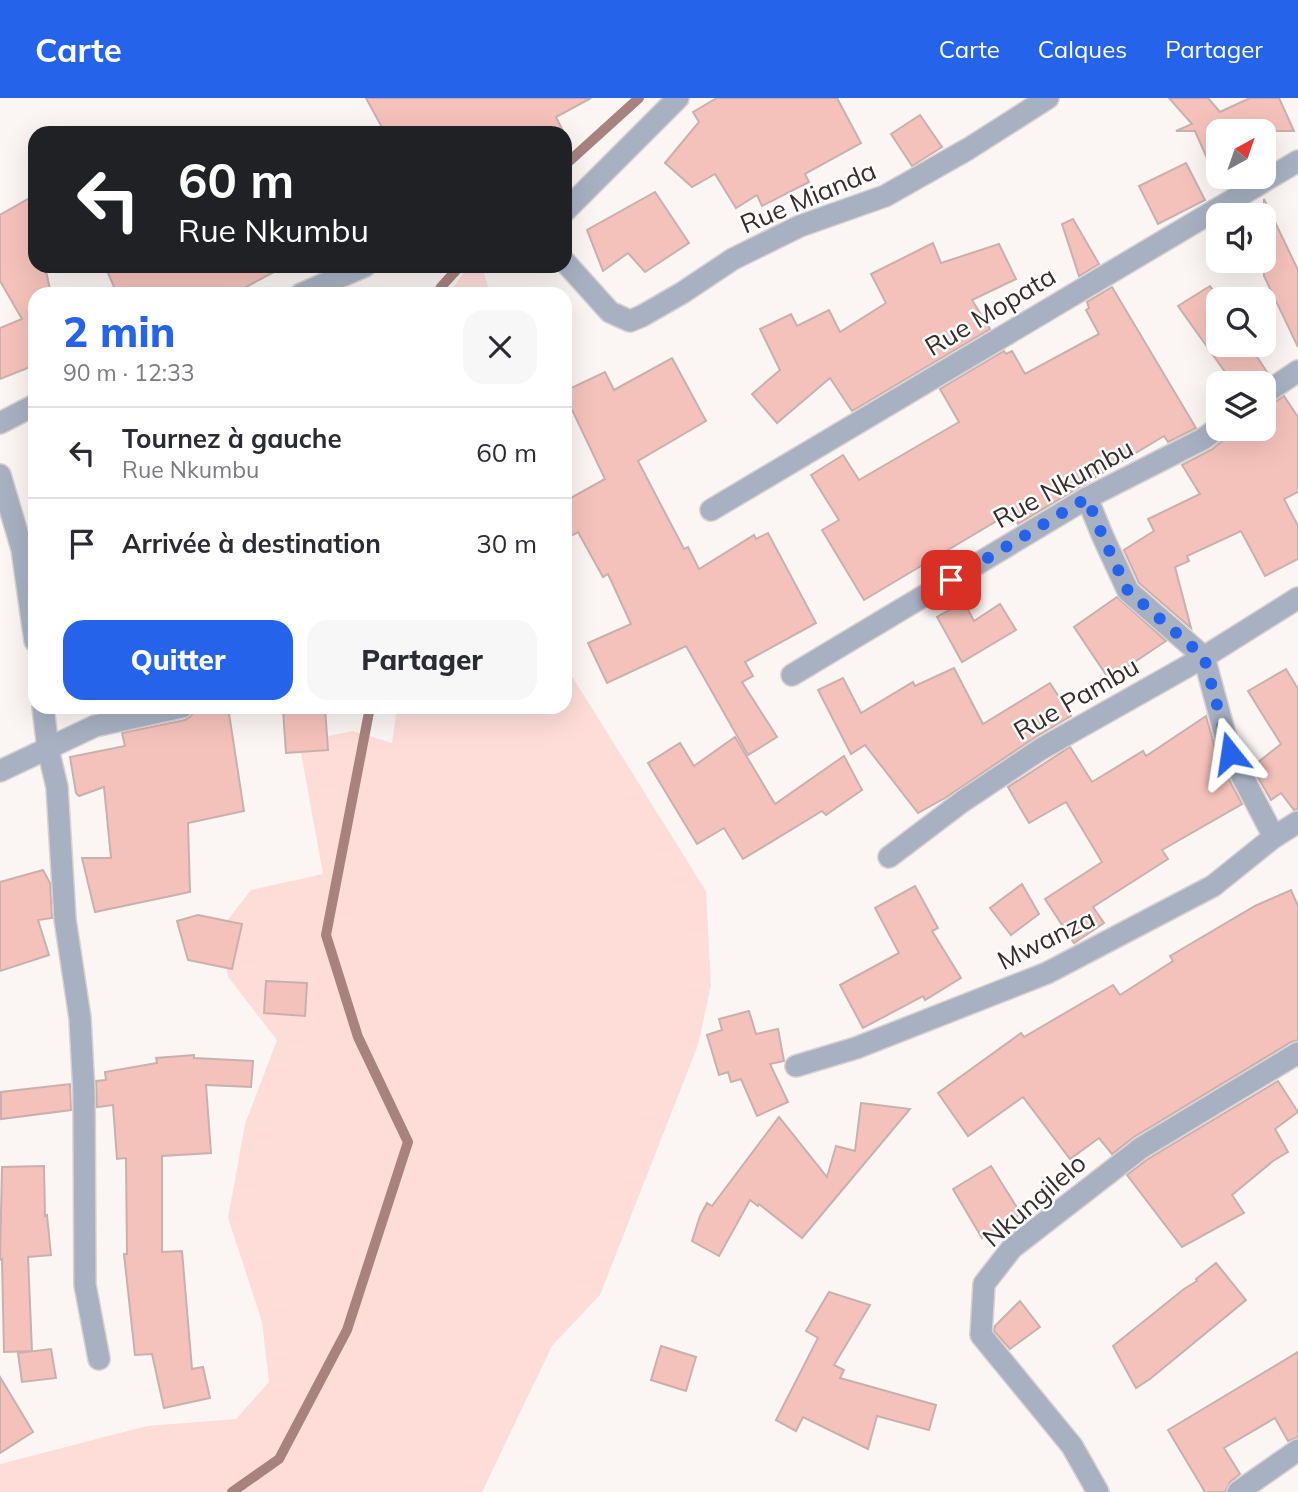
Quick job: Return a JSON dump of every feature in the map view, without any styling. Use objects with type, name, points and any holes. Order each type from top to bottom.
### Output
[{"type":"street","points":[[572,204],[678,98]]},
{"type":"street","name":"Rue Mianda","points":[[572,270],[610,312],[629,321],[682,293],[733,259],[800,226],[886,197],[1048,98]]},
{"type":"street","name":"Rue Mopata","points":[[711,510],[1298,161]]},
{"type":"street","points":[[317,287],[349,273]]},
{"type":"street","points":[[1276,386],[1298,371]]},
{"type":"street","points":[[0,423],[28,409]]},
{"type":"street","name":"Rue Nkumbu","points":[[792,675],[1087,498],[1206,437]]},
{"type":"street","points":[[0,475],[22,549],[28,591]]},
{"type":"street","points":[[1087,498],[1128,591],[1204,657],[1230,753],[1274,837]]},
{"type":"street","name":"Rue Pambu","points":[[889,857],[963,801],[1041,749],[1204,657],[1298,598]]},
{"type":"street","points":[[44,714],[48,749],[57,787],[65,919],[80,1018],[84,1093],[85,1285],[99,1359]]},
{"type":"street","points":[[0,771],[95,726],[150,714]]},
{"type":"street","name":"Mwanza","points":[[796,1066],[856,1048],[1046,973],[1213,886],[1274,837],[1298,822]]},
{"type":"street","name":"Nkungilelo","points":[[1098,1492],[1072,1446],[981,1335],[984,1284],[1012,1248],[1141,1148],[1298,1053]]},
{"type":"street","points":[[1238,1492],[1298,1451]]},
{"type":"shaded area","points":[[463,273],[484,273],[488,287],[454,287]]},
{"type":"shaded area","points":[[572,676],[706,891],[711,985],[698,1045],[600,1295],[552,1346],[482,1492],[0,1492],[0,1464],[147,1426],[236,1419],[269,1382],[262,1322],[228,1218],[245,1124],[277,1040],[228,977],[219,931],[251,890],[323,874],[299,742],[353,731],[392,743],[396,714],[572,714]]},
{"type":"building","points":[[366,98],[591,98],[556,117],[560,126],[381,126]]},
{"type":"building","points":[[717,98],[837,98],[861,143],[805,174],[809,182],[762,206],[757,195],[736,208],[715,174],[692,187],[665,163],[699,122],[693,112]]},
{"type":"building","points":[[1169,98],[1208,98],[1220,112],[1250,98],[1279,98],[1294,131],[1276,131],[1276,119],[1206,119],[1206,156],[1195,131],[1176,131],[1192,124]]},
{"type":"building","points":[[920,115],[942,147],[912,166],[891,134]]},
{"type":"building","points":[[1186,163],[1205,200],[1158,224],[1139,186]]},
{"type":"building","points":[[655,192],[689,243],[645,272],[628,253],[603,271],[587,230]]},
{"type":"building","points":[[28,199],[28,273],[46,273],[50,287],[28,287],[28,368],[0,379],[0,328],[22,319],[0,281],[0,215]]},
{"type":"building","points":[[1073,219],[1099,264],[1079,276],[1062,224]]},
{"type":"building","points":[[1276,224],[1298,270],[1298,347],[1276,301],[1276,287],[1269,287],[1264,273],[1276,273]]},
{"type":"building","points":[[933,243],[941,263],[999,244],[1016,279],[972,300],[990,329],[852,411],[830,378],[777,423],[752,394],[780,370],[760,329],[791,314],[797,326],[829,310],[840,332],[886,303],[871,274]]},
{"type":"building","points":[[108,273],[272,273],[246,287],[114,287]]},
{"type":"building","points":[[1112,287],[1196,428],[1168,442],[1164,436],[1018,524],[1012,514],[1000,519],[864,600],[822,530],[839,520],[811,475],[843,455],[859,480],[959,422],[940,389],[1004,351],[1006,354],[1012,351],[1025,374],[1099,334],[1086,310],[1089,308],[1087,302]]},
{"type":"building","points":[[1206,288],[1206,345],[1178,306]]},
{"type":"building","points":[[1214,357],[1257,357],[1266,371],[1224,371]]},
{"type":"building","points":[[672,358],[706,421],[638,461],[684,549],[688,547],[699,569],[754,535],[756,539],[768,533],[816,623],[745,662],[753,676],[742,682],[777,737],[748,755],[686,646],[607,683],[588,643],[631,624],[608,574],[603,577],[578,532],[572,535],[572,497],[605,479],[572,410],[572,388],[605,372],[614,390]]},
{"type":"building","points":[[1284,396],[1298,417],[1298,492],[1284,499],[1298,526],[1298,559],[1265,576],[1241,531],[1187,556],[1189,561],[1175,567],[1191,628],[1139,583],[1124,550],[1154,531],[1148,519],[1200,494],[1182,465],[1222,441],[1276,441],[1276,402]]},
{"type":"building","points":[[1117,597],[1166,641],[1109,679],[1074,627]]},
{"type":"building","points":[[964,602],[974,621],[1000,604],[1016,630],[962,662],[937,617]]},
{"type":"building","points":[[954,668],[983,724],[1050,683],[1071,716],[918,813],[865,745],[851,754],[818,690],[843,678],[861,713],[913,682],[915,686]]},
{"type":"building","points":[[1286,669],[1298,689],[1298,809],[1294,810],[1281,793],[1271,800],[1252,767],[1281,744],[1248,691]]},
{"type":"building","points":[[229,714],[244,811],[188,823],[190,892],[95,912],[82,858],[111,858],[104,787],[79,796],[76,793],[70,757],[125,746],[122,733],[185,720],[191,716]]},
{"type":"building","points":[[283,714],[325,714],[328,750],[286,753]]},
{"type":"building","points":[[1206,716],[1218,759],[1242,804],[1162,850],[1168,859],[1093,907],[1104,923],[1074,943],[1045,899],[1102,862],[1066,802],[1029,823],[1008,787],[1070,747],[1092,782],[1143,751],[1146,756]]},
{"type":"building","points":[[735,737],[775,804],[844,756],[862,790],[826,815],[822,811],[743,859],[724,828],[697,844],[648,763],[680,743],[694,766]]},
{"type":"building","points":[[43,870],[50,883],[52,918],[38,920],[49,955],[0,971],[0,882]]},
{"type":"building","points":[[1022,884],[1039,914],[1011,935],[990,908]]},
{"type":"building","points":[[915,886],[938,928],[932,931],[961,978],[925,1000],[923,996],[863,1028],[840,985],[899,953],[875,908]]},
{"type":"building","points":[[1291,890],[1298,906],[1298,1040],[1134,1137],[1112,1154],[1099,1138],[1070,1159],[1023,1097],[968,1136],[938,1093],[1021,1033],[1024,1037],[1113,985],[1120,995],[1173,961],[1170,956],[1255,906]]},
{"type":"building","points":[[198,915],[242,924],[232,969],[188,960],[177,921]]},
{"type":"building","points":[[266,981],[307,983],[305,1016],[264,1013]]},
{"type":"building","points":[[749,1011],[756,1034],[778,1029],[784,1061],[770,1064],[788,1102],[757,1116],[741,1079],[731,1082],[728,1072],[719,1075],[707,1035],[722,1030],[719,1019]]},
{"type":"building","points":[[194,1055],[194,1058],[253,1061],[251,1087],[206,1085],[211,1153],[162,1156],[162,1252],[182,1251],[192,1369],[203,1367],[210,1398],[164,1408],[152,1354],[135,1355],[124,1254],[127,1254],[126,1158],[117,1159],[113,1105],[97,1107],[96,1081],[106,1080],[105,1072],[157,1063],[156,1058]]},
{"type":"building","points":[[1278,1081],[1298,1112],[1275,1129],[1288,1152],[1232,1195],[1244,1213],[1182,1247],[1127,1175],[1148,1159]]},
{"type":"building","points":[[70,1084],[71,1110],[1,1119],[1,1092]]},
{"type":"building","points":[[861,1103],[910,1109],[802,1238],[750,1200],[719,1256],[692,1241],[707,1203],[712,1206],[779,1117],[827,1177],[836,1146],[855,1151]]},
{"type":"building","points":[[44,1166],[45,1216],[47,1215],[51,1255],[28,1257],[32,1351],[4,1352],[2,1259],[0,1260],[2,1167]]},
{"type":"building","points":[[991,1166],[1021,1214],[982,1238],[953,1189]]},
{"type":"building","points":[[1216,1263],[1246,1300],[1136,1388],[1113,1346]]},
{"type":"building","points":[[829,1292],[870,1305],[834,1365],[844,1370],[840,1378],[936,1405],[929,1430],[877,1416],[868,1449],[803,1417],[796,1431],[776,1420],[818,1338],[806,1331]]},
{"type":"building","points":[[1020,1301],[1040,1327],[1010,1349],[994,1331],[995,1326]]},
{"type":"building","points":[[661,1346],[696,1357],[686,1391],[651,1380]]},
{"type":"building","points":[[51,1349],[56,1378],[22,1382],[18,1353]]},
{"type":"building","points":[[1298,1352],[1298,1437],[1288,1441],[1275,1418],[1224,1448],[1240,1474],[1230,1482],[1225,1492],[1205,1492],[1168,1430]]},
{"type":"building","points":[[0,1377],[33,1432],[0,1453]]},
{"type":"waterway","points":[[572,159],[639,98]]},
{"type":"waterway","points":[[441,287],[454,273]]},
{"type":"waterway","points":[[232,1492],[279,1459],[347,1330],[408,1142],[358,1037],[326,935],[369,714]]},
{"type":"route","points":[[951,580],[1087,498],[1128,591],[1204,657],[1230,753]]}]
